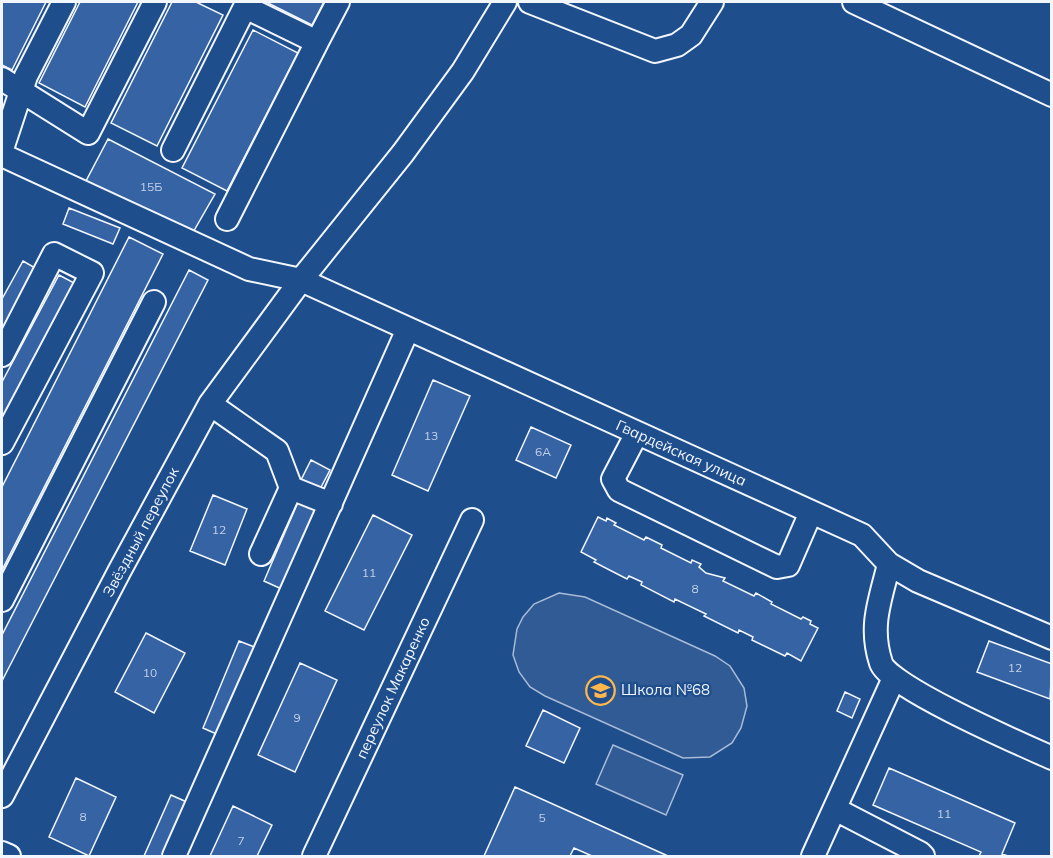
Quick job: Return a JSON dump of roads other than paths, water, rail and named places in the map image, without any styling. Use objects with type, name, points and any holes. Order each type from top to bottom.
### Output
[{"type":"street","points":[[2,149],[22,90],[64,2]]},
{"type":"street","points":[[2,79],[88,133],[155,2]]},
{"type":"street","points":[[227,219],[338,2]]},
{"type":"street","name":"Звёздный переулок","points":[[2,796],[210,404],[301,280],[404,153],[463,71],[505,2]]},
{"type":"street","points":[[530,2],[655,51],[677,45],[691,34],[712,2]]},
{"type":"street","points":[[854,2],[1052,95]]},
{"type":"street","points":[[173,150],[242,3],[317,42]]},
{"type":"street","name":"Гвардейская улица","points":[[2,155],[249,269],[301,280],[862,535],[889,564],[918,581],[1052,638]]},
{"type":"street","points":[[2,355],[54,254],[92,273],[2,443]]},
{"type":"street","points":[[2,600],[154,302]]},
{"type":"street","points":[[174,856],[408,329]]},
{"type":"street","points":[[210,404],[277,451],[291,488],[261,554]]},
{"type":"street","points":[[638,433],[613,479],[619,490],[777,567],[788,566],[811,512]]},
{"type":"street","points":[[291,488],[331,504]]},
{"type":"street","name":"переулок Макаренко","points":[[314,856],[471,520]]},
{"type":"street","points":[[889,564],[874,626],[882,666],[906,687],[1052,758]]},
{"type":"street","points":[[813,856],[894,678]]},
{"type":"street","points":[[835,809],[923,856]]},
{"type":"street","points":[[2,853],[9,856]]},
{"type":"place","name":"Школа №68","points":[[600,690]]}]
